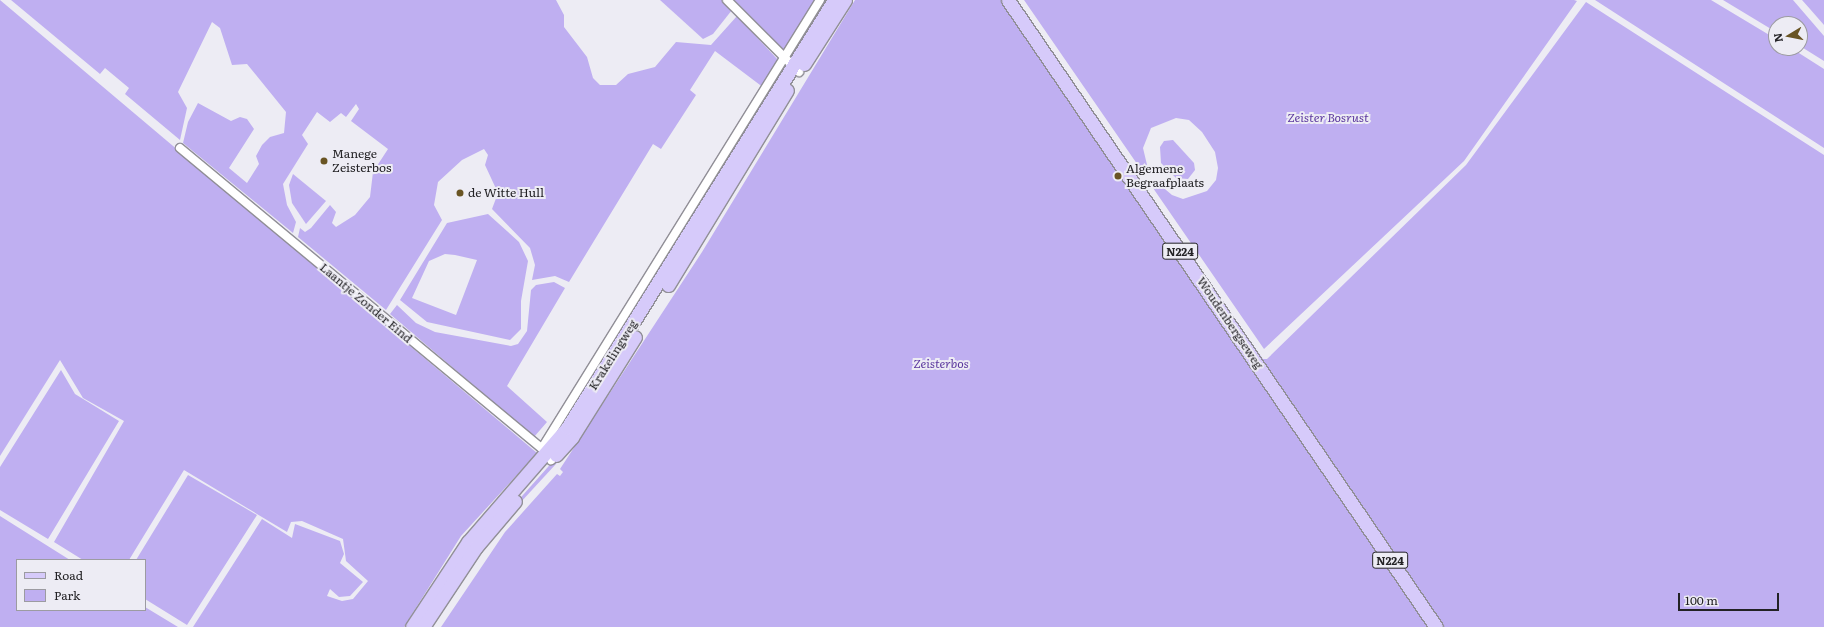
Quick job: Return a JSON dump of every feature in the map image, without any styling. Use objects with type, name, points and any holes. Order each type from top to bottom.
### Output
[{"type":"main road","name":"Krakelingweg","points":[[423,627],[476,547],[547,453],[602,373],[791,66],[834,0]]},
{"type":"main road","name":"Krakelingweg","points":[[791,66],[845,0]]},
{"type":"main road","name":"Woudenbergseweg","points":[[1008,0],[1436,627]]},
{"type":"main road","name":"Krakelingweg","points":[[412,627],[468,542],[547,453]]},
{"type":"street","points":[[726,0],[791,66]]},
{"type":"street","name":"Krakelingweg","points":[[791,66],[820,0]]},
{"type":"street","name":"Laantje Zonder Eind","points":[[180,148],[547,453]]},
{"type":"green space","points":[[0,0],[537,453],[461,536],[404,627],[193,627],[262,519],[292,538],[295,524],[340,541],[344,554],[340,563],[363,582],[350,596],[339,597],[330,589],[327,596],[342,601],[353,599],[368,581],[346,561],[343,539],[302,521],[291,522],[287,532],[184,470],[130,559],[81,559],[54,542],[124,421],[83,398],[60,360],[0,456]]},
{"type":"green space","points":[[11,0],[556,0],[564,15],[564,27],[587,57],[593,78],[600,85],[616,85],[628,74],[655,67],[676,42],[711,45],[737,16],[779,61],[764,88],[715,51],[690,90],[696,95],[661,149],[653,144],[569,282],[555,276],[532,280],[535,265],[530,248],[492,209],[498,193],[485,165],[488,155],[484,149],[462,160],[438,182],[434,205],[442,220],[386,310],[298,237],[300,228],[305,232],[311,228],[330,205],[336,212],[332,223],[336,227],[355,215],[370,197],[373,172],[388,149],[351,121],[359,109],[356,104],[346,117],[341,113],[330,122],[317,112],[302,135],[308,144],[283,184],[287,205],[296,222],[293,233],[183,143],[188,122],[198,103],[231,121],[240,117],[247,119],[254,129],[229,168],[247,183],[259,164],[256,156],[262,145],[270,137],[284,133],[286,112],[247,64],[232,65],[220,28],[212,22],[178,92],[187,108],[180,140],[125,94],[129,88],[105,68],[100,74]]},
{"type":"green space","points":[[660,0],[722,0],[732,10],[713,34],[703,39]]},
{"type":"green space","points":[[732,0],[815,0],[783,52]]},
{"type":"green space","name":"Zeisterbos","points":[[855,0],[1004,0],[1263,359],[1267,359],[1466,165],[1586,2],[1824,155],[1824,627],[441,627],[505,532],[557,474],[560,476],[563,472],[560,469],[702,252]]},
{"type":"green space","name":"Zeister Bosrust","points":[[1024,0],[1577,1],[1464,161],[1264,349],[1153,188],[1159,184],[1172,195],[1183,199],[1207,191],[1216,180],[1218,168],[1215,152],[1202,132],[1189,120],[1176,118],[1151,128],[1143,148],[1148,169],[1144,174]]},
{"type":"green space","points":[[1595,0],[1711,0],[1768,34],[1768,56],[1804,56],[1824,69],[1824,148]]},
{"type":"green space","points":[[1723,0],[1793,0],[1807,16],[1768,16],[1768,27]]},
{"type":"green space","points":[[1802,0],[1824,0],[1824,25],[1810,9]]},
{"type":"green space","points":[[1808,17],[1824,36],[1824,61],[1808,51]]},
{"type":"green space","points":[[1173,140],[1194,163],[1195,170],[1188,179],[1176,178],[1161,163],[1160,147],[1164,141]]},
{"type":"green space","points":[[293,174],[326,201],[306,224],[292,203],[289,185]]},
{"type":"green space","points":[[488,214],[519,242],[528,261],[521,301],[521,329],[510,340],[427,322],[400,300],[447,223]],"holes":[[[445,254],[477,260],[456,315],[412,298],[429,261]]]},
{"type":"green space","points":[[554,282],[565,288],[507,386],[547,422],[534,437],[390,314],[397,305],[416,323],[435,332],[511,346],[518,344],[527,331],[531,290],[536,285]]},
{"type":"green space","points":[[61,370],[75,394],[119,421],[48,539],[0,510],[0,467]]},
{"type":"green space","points":[[564,449],[567,452],[508,516],[506,514]]},
{"type":"green space","points":[[188,475],[257,515],[187,625],[146,600],[146,559],[137,559]]},
{"type":"green space","points":[[0,516],[68,559],[16,559],[16,611],[146,611],[146,608],[178,627],[0,627]]},
{"type":"place","name":"Manege Zeisterbos","points":[[324,161]]},
{"type":"place","name":"Algemene Begraafplaats","points":[[1118,176]]},
{"type":"place","name":"de Witte Hull","points":[[460,193]]}]
